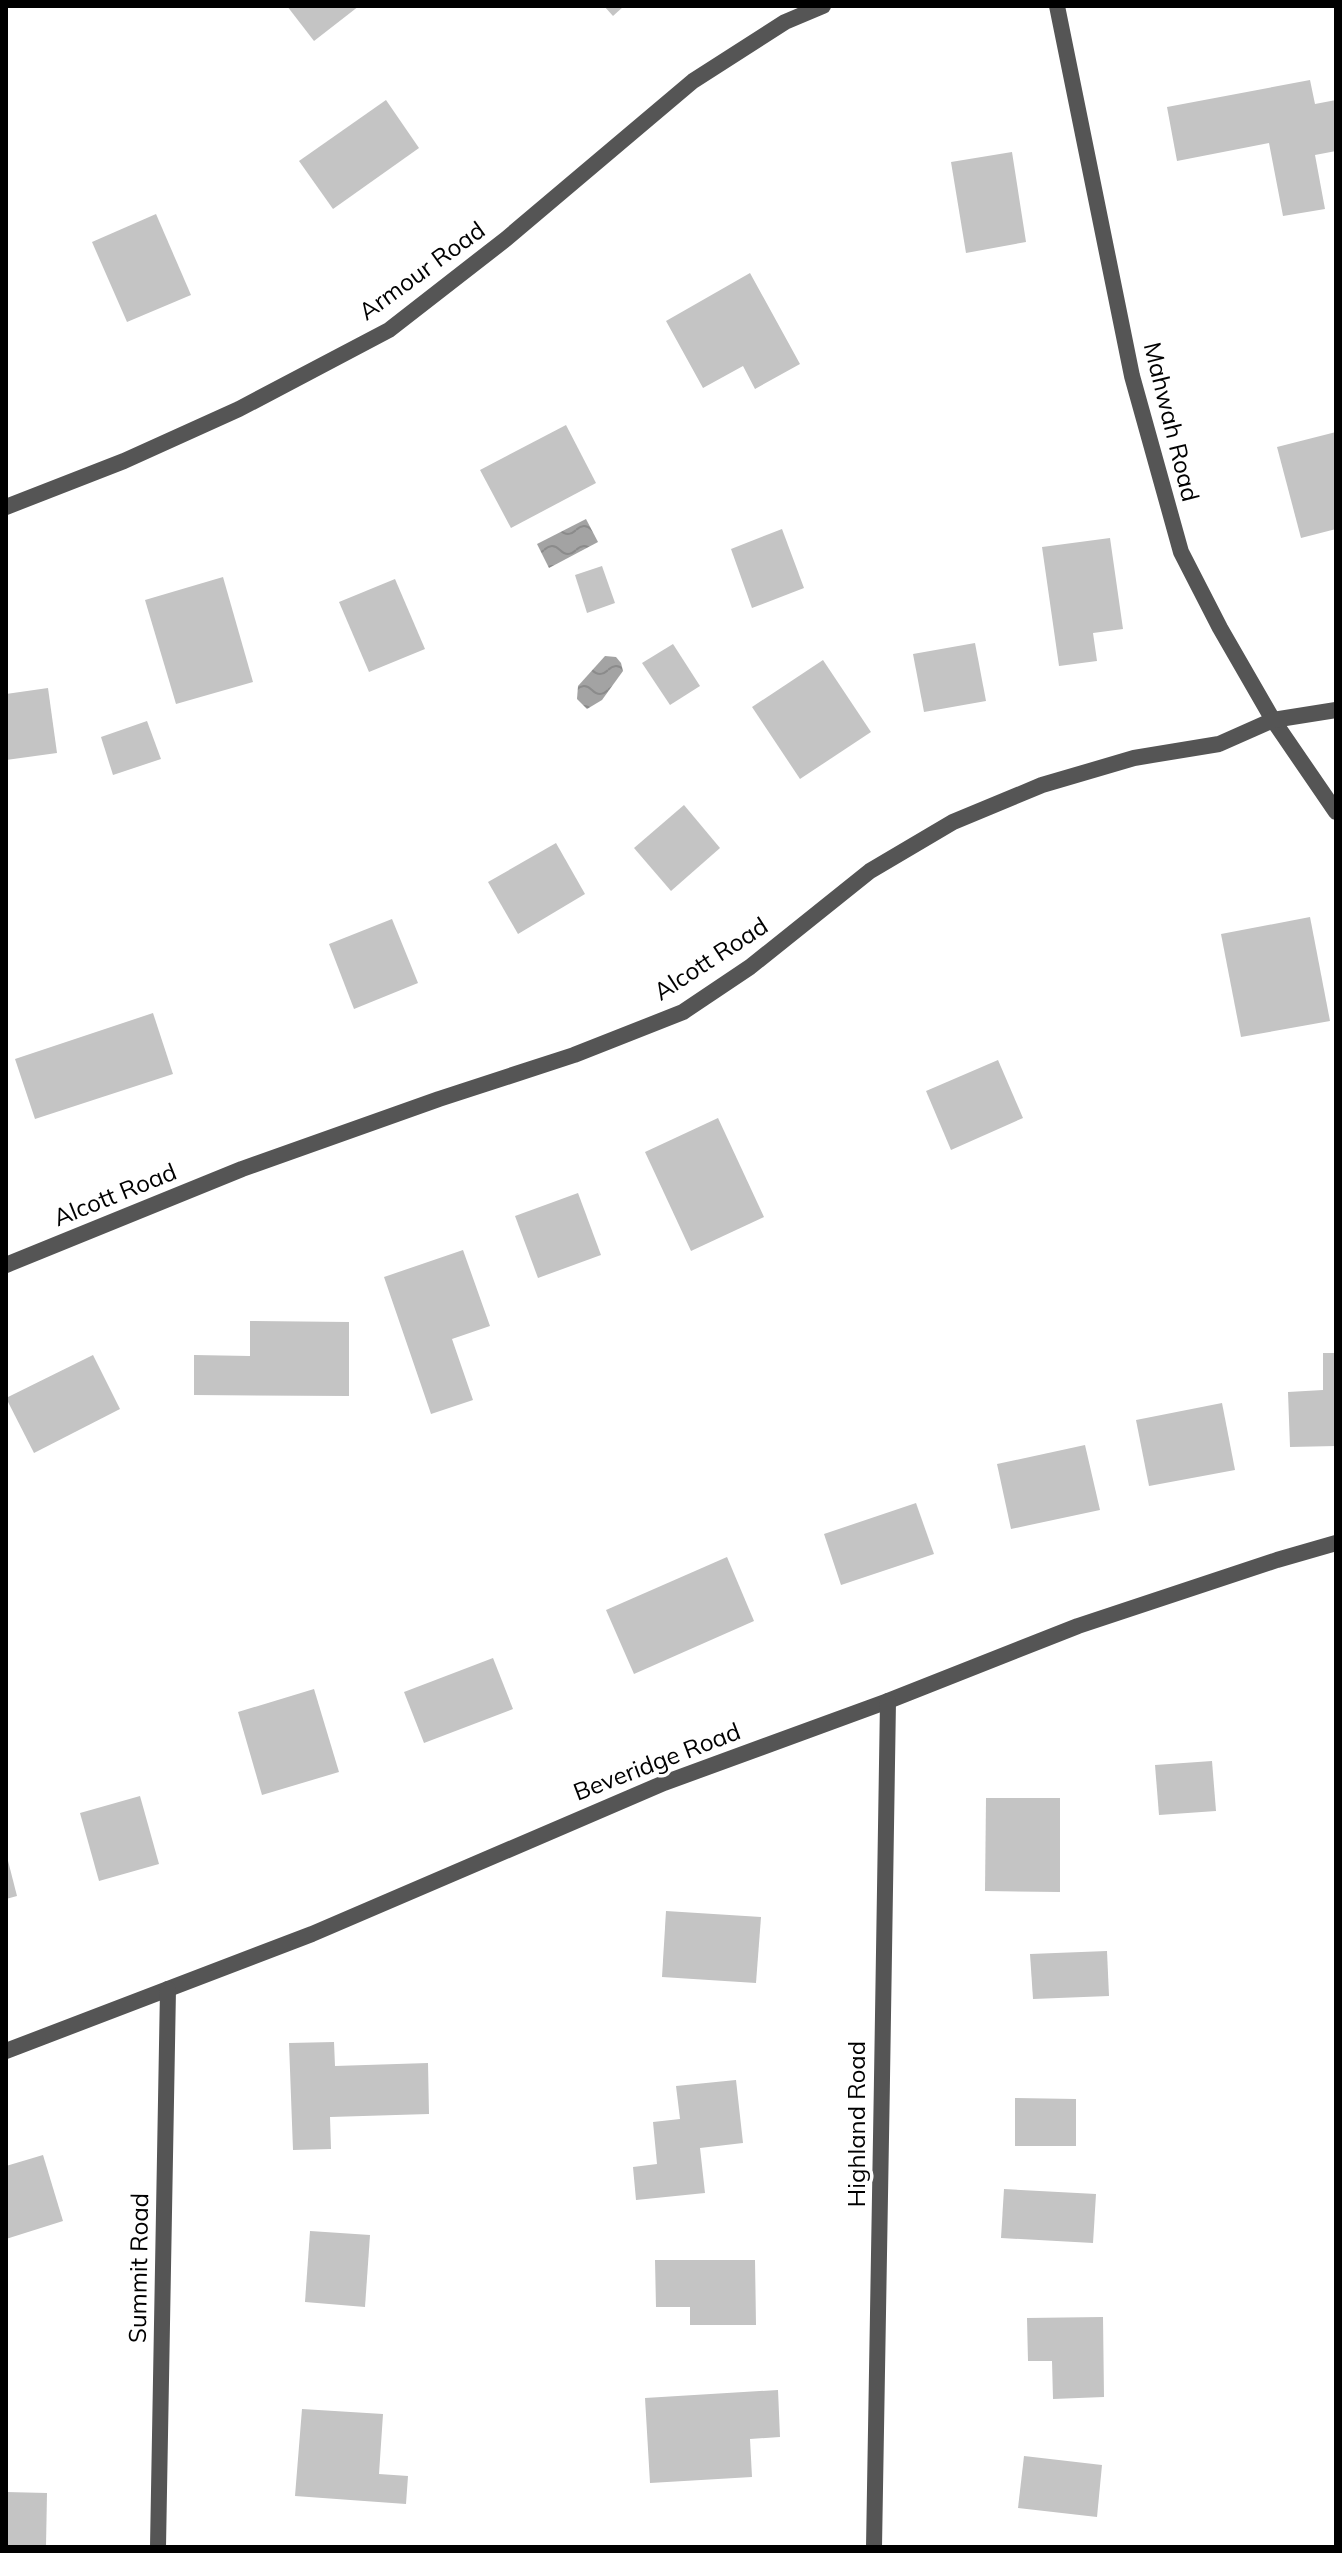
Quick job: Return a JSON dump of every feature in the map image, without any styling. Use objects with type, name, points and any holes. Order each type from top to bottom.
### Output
[{"type":"street","name":"Armour Road","points":[[6,507],[124,461],[239,409],[389,330],[506,239],[693,81],[785,22],[823,6]]},
{"type":"street","name":"Mahwah Road","points":[[1057,6],[1132,376],[1181,552],[1273,720],[1336,812]]},
{"type":"street","name":"Alcott Road","points":[[6,1265],[242,1169],[574,1055],[683,1012],[750,967],[870,871],[953,822],[1042,785],[1134,758],[1219,744],[1273,720],[1336,710]]},
{"type":"street","name":"Beveridge Road","points":[[6,2051],[312,1934],[664,1783],[888,1701],[1078,1626],[1336,1543]]},
{"type":"street","name":"Highland Road","points":[[874,2547],[888,1701]]},
{"type":"street","name":"Summit Road","points":[[158,2547],[168,1989]]},
{"type":"water","points":[[586,519],[598,542],[549,568],[537,544]]},
{"type":"water","points":[[605,656],[616,657],[623,671],[602,700],[587,709],[577,699],[578,686]]},
{"type":"building","points":[[287,6],[359,6],[314,41]]},
{"type":"building","points":[[604,6],[624,6],[613,16]]},
{"type":"building","points":[[1310,80],[1315,104],[1336,100],[1336,151],[1315,155],[1325,209],[1283,216],[1269,143],[1177,161],[1167,107]]},
{"type":"building","points":[[386,100],[419,148],[333,209],[299,161]]},
{"type":"building","points":[[1012,152],[1026,242],[966,253],[951,162]]},
{"type":"building","points":[[156,214],[191,295],[127,322],[92,242]]},
{"type":"building","points":[[750,273],[800,364],[755,389],[743,366],[703,388],[666,321]]},
{"type":"building","points":[[566,425],[596,483],[511,528],[480,470]]},
{"type":"building","points":[[1336,432],[1336,529],[1301,538],[1277,447]]},
{"type":"building","points":[[782,529],[804,588],[752,608],[731,549]]},
{"type":"building","points":[[1110,538],[1123,629],[1093,633],[1097,661],[1059,666],[1042,547]]},
{"type":"building","points":[[602,566],[615,603],[587,613],[575,575]]},
{"type":"building","points":[[223,577],[253,682],[176,704],[145,600]]},
{"type":"building","points":[[395,579],[425,649],[369,672],[339,602]]},
{"type":"building","points":[[975,643],[986,701],[924,712],[913,654]]},
{"type":"building","points":[[673,644],[700,686],[670,705],[642,663]]},
{"type":"building","points":[[823,660],[871,732],[800,779],[752,707]]},
{"type":"building","points":[[48,688],[57,753],[6,760],[6,694]]},
{"type":"building","points":[[147,721],[161,759],[113,775],[101,737]]},
{"type":"building","points":[[684,805],[720,848],[671,891],[634,848]]},
{"type":"building","points":[[556,843],[585,894],[518,934],[488,882]]},
{"type":"building","points":[[1310,917],[1330,1021],[1241,1037],[1221,934]]},
{"type":"building","points":[[392,919],[418,983],[354,1009],[329,944]]},
{"type":"building","points":[[153,1013],[173,1074],[35,1119],[15,1059]]},
{"type":"building","points":[[998,1060],[1023,1118],[951,1150],[926,1091]]},
{"type":"building","points":[[718,1118],[764,1217],[691,1251],[645,1152]]},
{"type":"building","points":[[578,1193],[601,1255],[538,1278],[515,1216]]},
{"type":"building","points":[[463,1250],[490,1326],[452,1339],[473,1400],[431,1414],[384,1277]]},
{"type":"building","points":[[250,1321],[349,1322],[349,1396],[194,1395],[194,1355],[250,1356]]},
{"type":"building","points":[[1323,1353],[1336,1353],[1336,1446],[1290,1447],[1288,1392],[1323,1390]]},
{"type":"building","points":[[93,1355],[120,1409],[34,1453],[6,1398]]},
{"type":"building","points":[[1222,1403],[1235,1470],[1149,1486],[1136,1420]]},
{"type":"building","points":[[1085,1445],[1100,1510],[1011,1529],[997,1464]]},
{"type":"building","points":[[916,1503],[934,1554],[841,1585],[824,1534]]},
{"type":"building","points":[[727,1557],[754,1621],[634,1674],[606,1610]]},
{"type":"building","points":[[493,1658],[513,1709],[424,1743],[404,1692]]},
{"type":"building","points":[[314,1689],[339,1772],[262,1795],[238,1712]]},
{"type":"building","points":[[1212,1761],[1216,1811],[1159,1815],[1155,1765]]},
{"type":"building","points":[[140,1796],[159,1864],[99,1881],[80,1813]]},
{"type":"building","points":[[986,1798],[1060,1798],[1060,1892],[985,1891]]},
{"type":"building","points":[[6,1853],[17,1896],[6,1899]]},
{"type":"building","points":[[666,1911],[761,1917],[756,1983],[662,1977]]},
{"type":"building","points":[[1107,1951],[1109,1996],[1033,1999],[1030,1954]]},
{"type":"building","points":[[334,2042],[335,2066],[428,2063],[429,2114],[330,2117],[331,2149],[293,2150],[289,2043]]},
{"type":"building","points":[[736,2080],[743,2143],[700,2148],[705,2193],[636,2200],[633,2167],[657,2164],[653,2122],[680,2119],[676,2086]]},
{"type":"building","points":[[1015,2098],[1076,2099],[1076,2146],[1015,2146]]},
{"type":"building","points":[[43,2155],[63,2221],[6,2239],[6,2166]]},
{"type":"building","points":[[1004,2189],[1096,2194],[1093,2243],[1001,2238]]},
{"type":"building","points":[[310,2231],[370,2235],[365,2307],[305,2302]]},
{"type":"building","points":[[655,2260],[755,2260],[756,2325],[690,2325],[690,2307],[656,2307]]},
{"type":"building","points":[[1103,2317],[1104,2397],[1053,2399],[1052,2361],[1028,2361],[1027,2318]]},
{"type":"building","points":[[778,2390],[780,2437],[750,2439],[752,2477],[650,2483],[645,2398]]},
{"type":"building","points":[[302,2409],[383,2414],[379,2474],[408,2476],[406,2504],[295,2496]]},
{"type":"building","points":[[1024,2456],[1102,2465],[1097,2517],[1018,2508]]},
{"type":"building","points":[[6,2492],[47,2493],[46,2547],[6,2547]]}]
